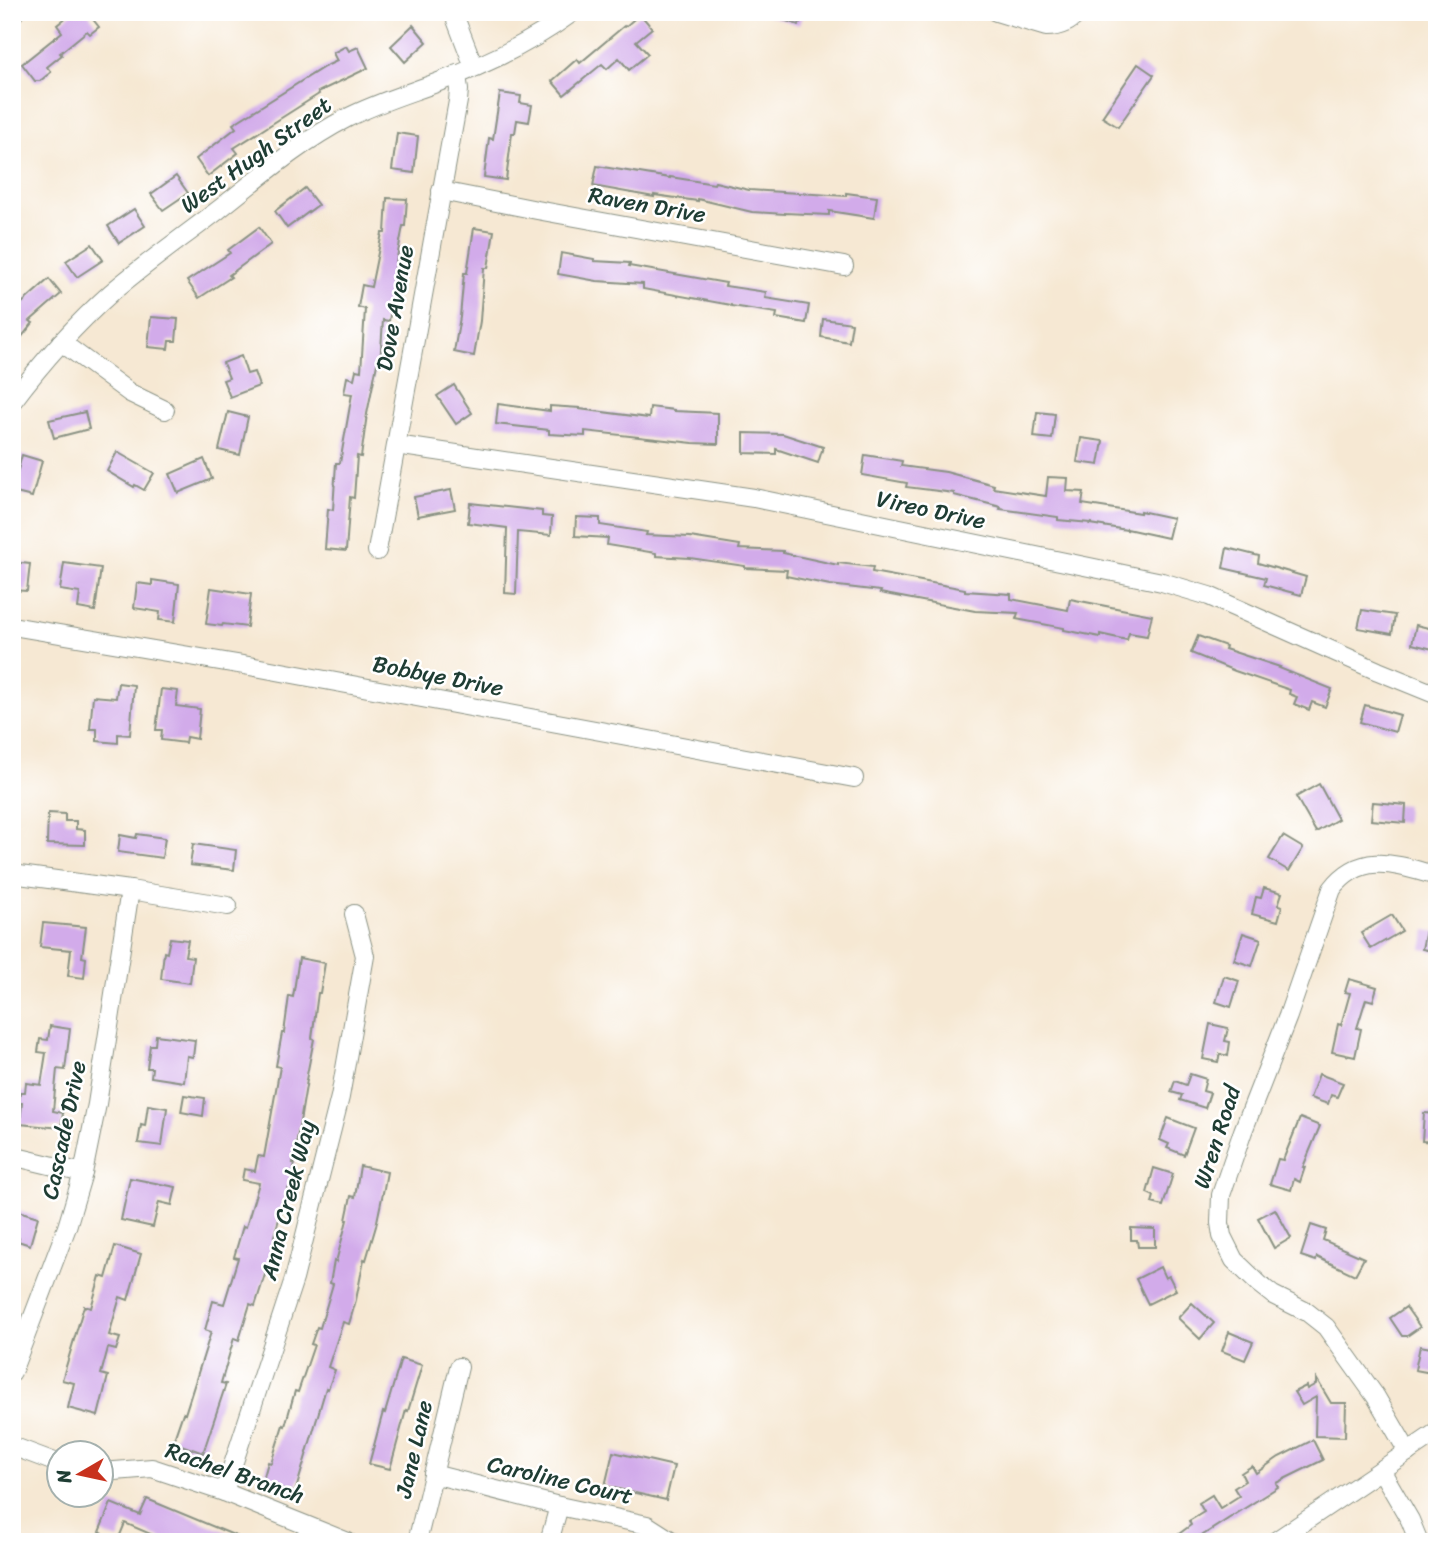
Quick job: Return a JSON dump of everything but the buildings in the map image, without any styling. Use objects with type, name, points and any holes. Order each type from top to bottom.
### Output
[{"type":"street","points":[[453,12],[466,71]]},
{"type":"street","name":"West Hugh Street","points":[[12,402],[61,342],[112,292],[310,140],[372,106],[511,52],[573,12]]},
{"type":"street","points":[[996,12],[1053,27],[1068,23],[1079,12]]},
{"type":"street","name":"Dove Avenue","points":[[377,551],[459,90],[466,71]]},
{"type":"street","name":"Raven Drive","points":[[441,191],[844,267]]},
{"type":"street","points":[[61,342],[130,393],[165,410]]},
{"type":"street","name":"Vireo Drive","points":[[396,445],[754,498],[1161,582],[1209,596],[1437,695]]},
{"type":"street","name":"Bobbye Drive","points":[[12,626],[255,667],[854,778]]},
{"type":"street","name":"Wren Road","points":[[1408,1452],[1376,1397],[1326,1327],[1307,1312],[1266,1290],[1234,1260],[1222,1236],[1220,1209],[1221,1195],[1243,1131],[1332,889],[1347,874],[1369,864],[1393,864],[1437,876]]},
{"type":"street","points":[[12,874],[228,906]]},
{"type":"street","name":"Cascade Drive","points":[[12,1372],[67,1227],[83,1173],[97,1104],[130,890]]},
{"type":"street","name":"Anna Creek Way","points":[[224,1492],[294,1279],[340,1097],[365,956],[354,914]]},
{"type":"street","points":[[12,1156],[83,1173]]},
{"type":"street","name":"Jane Lane","points":[[417,1542],[459,1367]]},
{"type":"street","points":[[1274,1542],[1437,1432]]},
{"type":"street","points":[[12,1446],[46,1459]]},
{"type":"street","name":"Rachel Branch","points":[[116,1471],[152,1468],[224,1492],[348,1542]]},
{"type":"street","points":[[1381,1470],[1410,1520],[1419,1542]]},
{"type":"street","name":"Caroline Court","points":[[433,1475],[647,1525],[672,1541]]},
{"type":"street","points":[[549,1542],[559,1506]]}]
